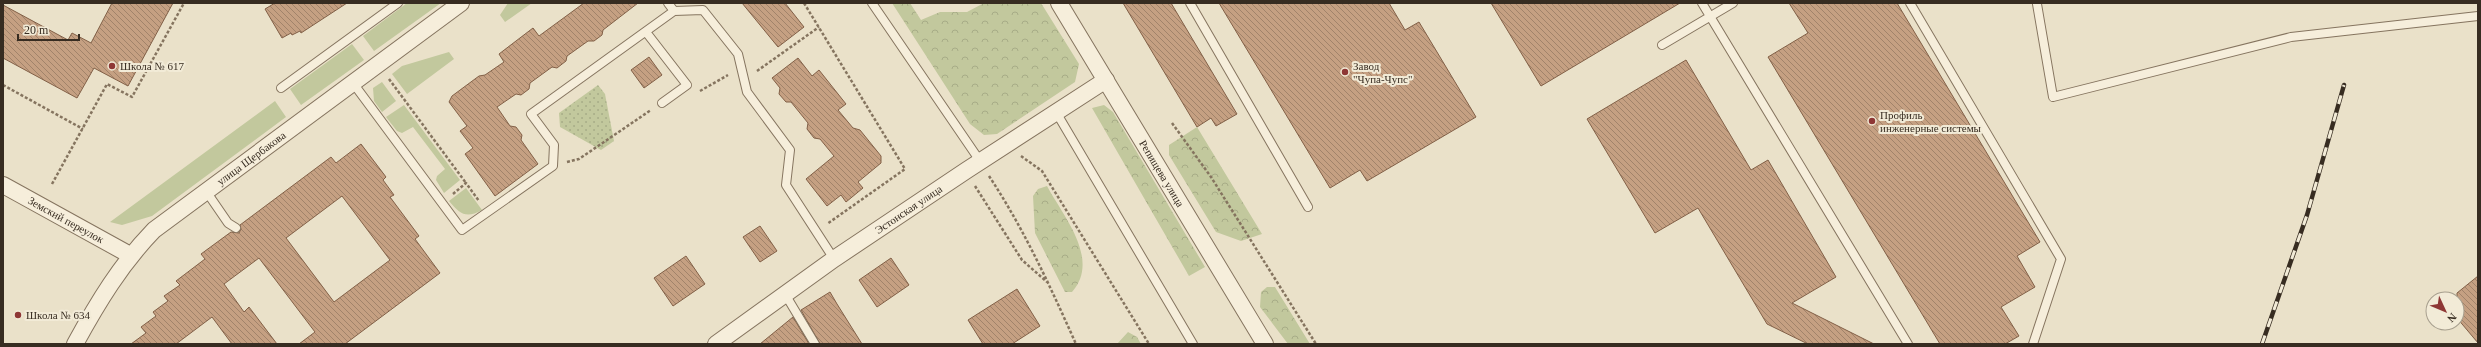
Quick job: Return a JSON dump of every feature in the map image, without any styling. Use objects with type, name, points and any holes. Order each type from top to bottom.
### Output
[{"type":"street","name":"улица Щербакова","points":[[75,344],[101,296],[130,255],[154,230],[461,3]]},
{"type":"street","name":"Репищева улица","points":[[1060,3],[1265,344]]},
{"type":"street","name":"Эстонская улица","points":[[716,344],[732,339],[785,294],[834,259],[973,165],[1106,80]]},
{"type":"street","name":"Земский переулок","points":[[3,185],[130,255]]},
{"type":"lane","points":[[281,88],[398,3]]},
{"type":"lane","points":[[668,3],[674,11]]},
{"type":"lane","points":[[872,3],[973,165]]},
{"type":"lane","points":[[1190,3],[1308,207]]},
{"type":"lane","points":[[1702,3],[1908,344]]},
{"type":"lane","points":[[1662,45],[1733,3]]},
{"type":"lane","points":[[1910,3],[2061,259],[2033,344]]},
{"type":"lane","points":[[2037,4],[2053,97],[2291,37],[2478,16]]},
{"type":"lane","points":[[353,83],[462,230],[553,166],[554,145],[531,114],[674,11],[703,10],[738,54],[747,92],[790,150],[786,186],[834,259]]},
{"type":"lane","points":[[646,32],[687,85],[662,103]]},
{"type":"lane","points":[[1056,112],[1193,344]]},
{"type":"lane","points":[[206,191],[228,223],[236,228]]},
{"type":"lane","points":[[785,294],[815,344]]},
{"type":"path","points":[[52,184],[107,84],[132,98],[184,3]]},
{"type":"path","points":[[804,3],[905,169],[817,232]]},
{"type":"path","points":[[687,85],[699,92],[741,68],[758,71],[819,27]]},
{"type":"path","points":[[378,65],[488,212]]},
{"type":"path","points":[[3,85],[83,129]]},
{"type":"path","points":[[553,166],[579,159],[662,103]]},
{"type":"path","points":[[1172,123],[1211,177],[1316,344]]},
{"type":"path","points":[[1000,148],[1026,157],[1042,171],[1149,344]]},
{"type":"path","points":[[973,165],[980,197],[1022,260],[1049,284]]},
{"type":"path","points":[[973,165],[1010,208],[1049,284],[1076,344]]},
{"type":"path","points":[[441,203],[466,183]]},
{"type":"green space","points":[[407,3],[441,3],[374,51],[363,36]]},
{"type":"green space","points":[[508,3],[532,3],[505,22],[500,15]]},
{"type":"green space","points":[[892,3],[910,3],[921,20],[940,12],[967,12],[984,3],[1041,3],[1079,64],[1075,82],[997,134],[984,135],[970,124]]},
{"type":"green space","points":[[352,44],[364,60],[301,105],[290,89]]},
{"type":"green space","points":[[449,52],[454,59],[407,94],[392,74],[402,66]]},
{"type":"green space","points":[[382,82],[396,101],[382,112],[374,101],[373,88]]},
{"type":"green space","points":[[598,85],[605,94],[614,141],[601,150],[560,127],[559,113]]},
{"type":"green space","points":[[275,101],[286,117],[152,216],[122,225],[110,222]]},
{"type":"green space","points":[[404,105],[460,180],[444,193],[436,180],[437,176],[445,169],[413,127],[402,133],[397,131],[386,117]]},
{"type":"green space","points":[[1104,105],[1113,112],[1205,267],[1189,276],[1092,108]]},
{"type":"green space","points":[[1197,127],[1262,234],[1241,241],[1216,232],[1169,155],[1169,145]]},
{"type":"green space","points":[[1047,186],[1070,224],[1081,252],[1083,266],[1080,279],[1072,292],[1065,292],[1035,233],[1033,196],[1038,189]]},
{"type":"green space","points":[[466,188],[482,210],[467,215],[460,212],[449,201]]},
{"type":"green space","points":[[1267,287],[1275,287],[1310,344],[1288,344],[1260,307],[1261,292]]},
{"type":"green space","points":[[1128,332],[1137,337],[1141,344],[1117,344]]},
{"type":"building","points":[[112,3],[173,3],[128,86],[94,68],[77,98],[3,58],[3,5],[68,40],[72,33],[91,43]]},
{"type":"building","points":[[275,3],[347,3],[301,33],[300,31],[292,35],[291,33],[282,38],[265,9]]},
{"type":"building","points":[[584,3],[638,3],[603,30],[602,35],[594,41],[588,41],[567,56],[566,61],[557,68],[552,67],[530,83],[529,89],[521,95],[516,94],[497,107],[510,126],[516,127],[522,135],[521,140],[538,164],[495,196],[465,154],[473,148],[460,131],[467,126],[449,102],[452,96],[479,76],[485,75],[504,62],[499,54],[533,28],[539,36]]},
{"type":"building","points":[[742,3],[785,3],[804,27],[778,47]]},
{"type":"building","points":[[1123,3],[1171,3],[1237,114],[1216,126],[1211,118],[1197,127]]},
{"type":"building","name":"Завод \"Чупа-Чупс\"","points":[[1219,3],[1389,3],[1405,30],[1419,22],[1476,117],[1367,181],[1360,170],[1330,188]]},
{"type":"building","points":[[1491,3],[1680,3],[1541,86]]},
{"type":"building","points":[[1789,3],[1897,3],[2040,242],[2017,256],[2035,287],[2001,307],[2019,336],[2005,344],[1940,344],[1768,57],[1808,33]]},
{"type":"building","points":[[649,57],[662,75],[644,88],[631,70]]},
{"type":"building","points":[[798,58],[812,76],[819,70],[846,104],[838,110],[853,128],[860,130],[881,156],[881,163],[858,182],[863,188],[846,202],[841,195],[827,206],[806,179],[834,156],[820,139],[814,138],[807,129],[808,123],[791,102],[786,102],[779,94],[780,88],[772,78]]},
{"type":"building","points":[[1686,60],[1751,170],[1768,160],[1836,277],[1792,303],[1874,344],[1808,344],[1767,324],[1698,208],[1655,233],[1587,119]]},
{"type":"building","points":[[361,144],[386,177],[383,180],[394,195],[390,197],[419,236],[415,239],[440,273],[345,344],[299,344],[315,332],[259,258],[224,284],[244,312],[249,307],[277,344],[232,344],[212,317],[176,344],[131,344],[146,333],[141,327],[156,316],[153,312],[168,301],[164,296],[180,285],[176,281],[205,259],[201,254],[231,232],[239,233],[241,229],[240,225],[331,157],[336,163]],"holes":[[[342,196],[390,260],[334,302],[286,238]]]},
{"type":"building","points":[[760,226],[777,251],[760,262],[743,237]]},
{"type":"building","points":[[686,256],[705,284],[673,306],[654,278]]},
{"type":"building","points":[[891,258],[909,285],[877,307],[859,280]]},
{"type":"building","points":[[2478,276],[2478,343],[2465,328],[2465,291],[2459,291]]},
{"type":"building","points":[[1017,289],[1040,326],[1012,344],[983,344],[968,320]]},
{"type":"building","points":[[830,292],[862,344],[820,344],[801,310]]},
{"type":"building","points":[[793,317],[809,344],[760,344]]},
{"type":"railway","points":[[2262,344],[2307,215],[2344,85]]},
{"type":"place","name":"Школа № 617","points":[[112,66]]},
{"type":"place","name":"Завод \"Чупа-Чупс\"","points":[[1345,72]]},
{"type":"place","name":"Профиль инженерные системы","points":[[1872,121]]},
{"type":"place","name":"Школа № 634","points":[[18,315]]}]
